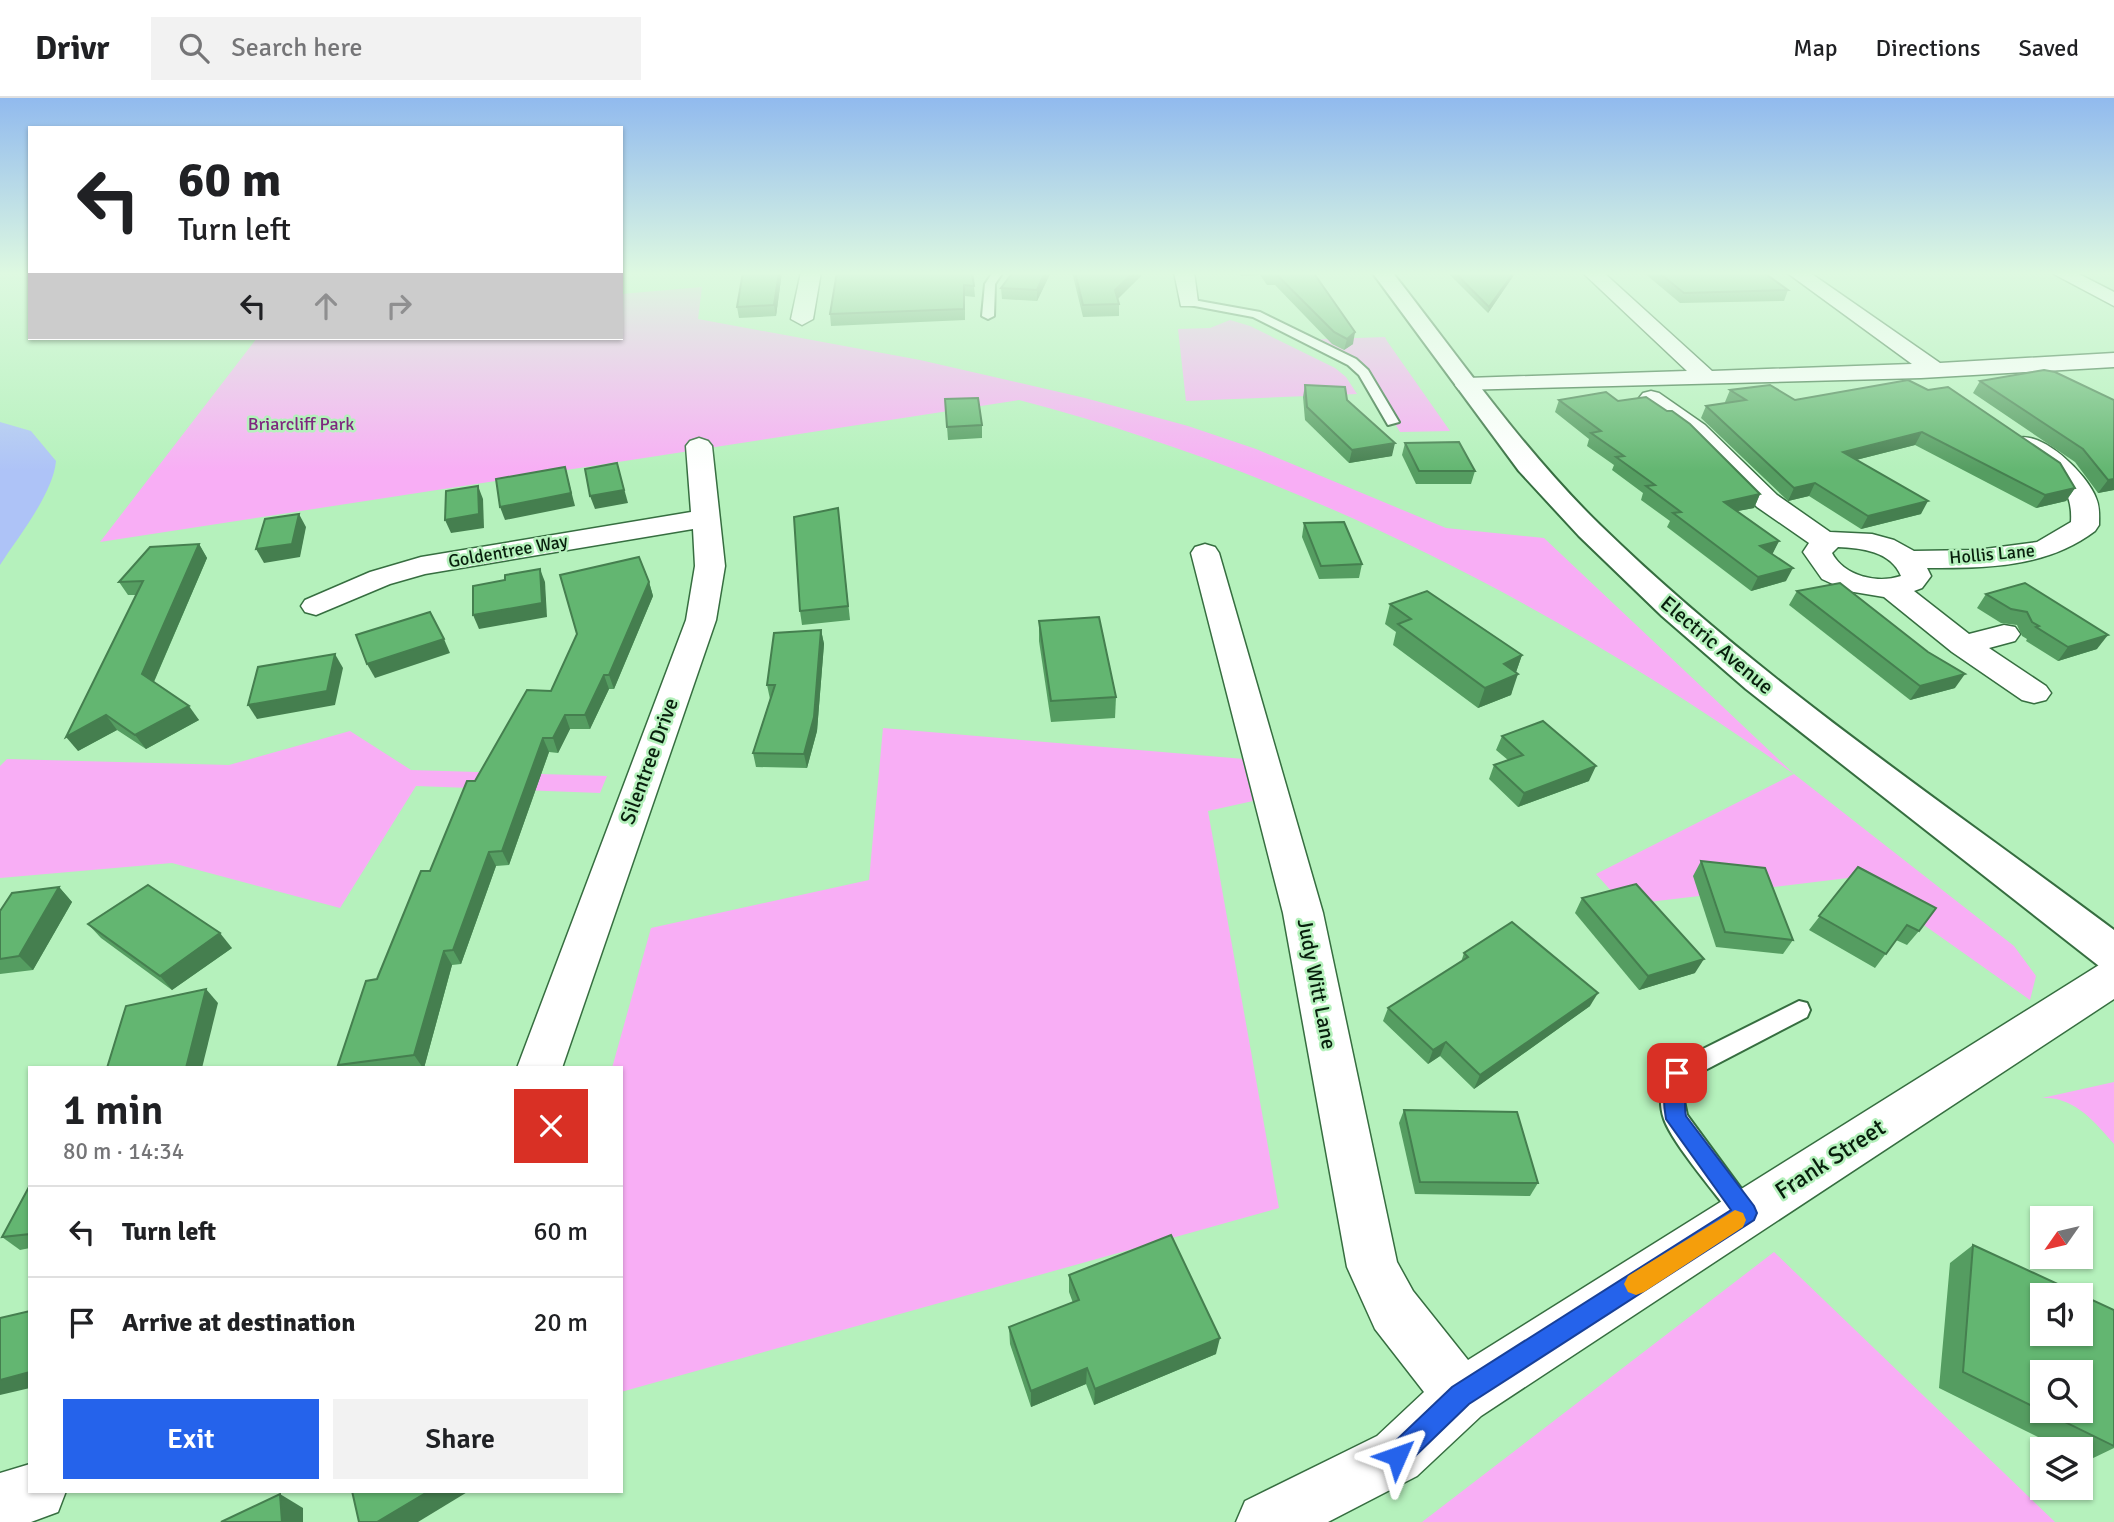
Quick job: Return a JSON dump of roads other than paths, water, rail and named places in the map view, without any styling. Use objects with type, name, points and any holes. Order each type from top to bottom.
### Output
[{"type":"street","name":"Electric Avenue","points":[[1432,338],[1529,466],[1571,512],[1673,609],[1758,681],[2114,954]]},
{"type":"street","points":[[1664,338],[1707,378]]},
{"type":"street","points":[[1886,338],[1952,391]]},
{"type":"street","points":[[1467,385],[1928,370],[2114,360]]},
{"type":"street","points":[[1651,398],[1696,430],[1766,501],[1826,542]]},
{"type":"street","points":[[1696,430],[1723,425]]},
{"type":"street","name":"Hollis Lane","points":[[1907,560],[2010,556],[2040,550],[2071,538],[2101,514],[2063,469],[2007,429]]},
{"type":"street","name":"Silentree Drive","points":[[540,1066],[701,620],[710,566],[699,446]]},
{"type":"street","name":"Goldentree Way","points":[[316,606],[380,578],[421,566],[706,518]]},
{"type":"street","points":[[1850,539],[1882,546],[1907,560],[1916,576],[1903,587],[1863,585],[1825,567],[1817,552],[1826,542],[1850,539]]},
{"type":"street","name":"Judy Witt Lane","points":[[1205,553],[1303,913],[1373,1267],[1394,1310],[1461,1396]]},
{"type":"street","points":[[1892,588],[1963,645],[2034,693]]},
{"type":"street","points":[[1963,645],[2004,634]]},
{"type":"street","name":"Frank Street","points":[[1266,1522],[1397,1456],[1461,1396],[2114,977]]},
{"type":"street","points":[[0,1502],[30,1493]]},
{"type":"lane","points":[[1305,338],[1352,362],[1364,373],[1393,422]]},
{"type":"lane","points":[[1746,1213],[1676,1119],[1672,1101],[1677,1073],[1799,1010]]},
{"type":"water","points":[[0,422],[31,431],[56,461],[42,501],[0,565]]},
{"type":"park label","name":"Briarcliff Park","points":[[301,424]]}]
